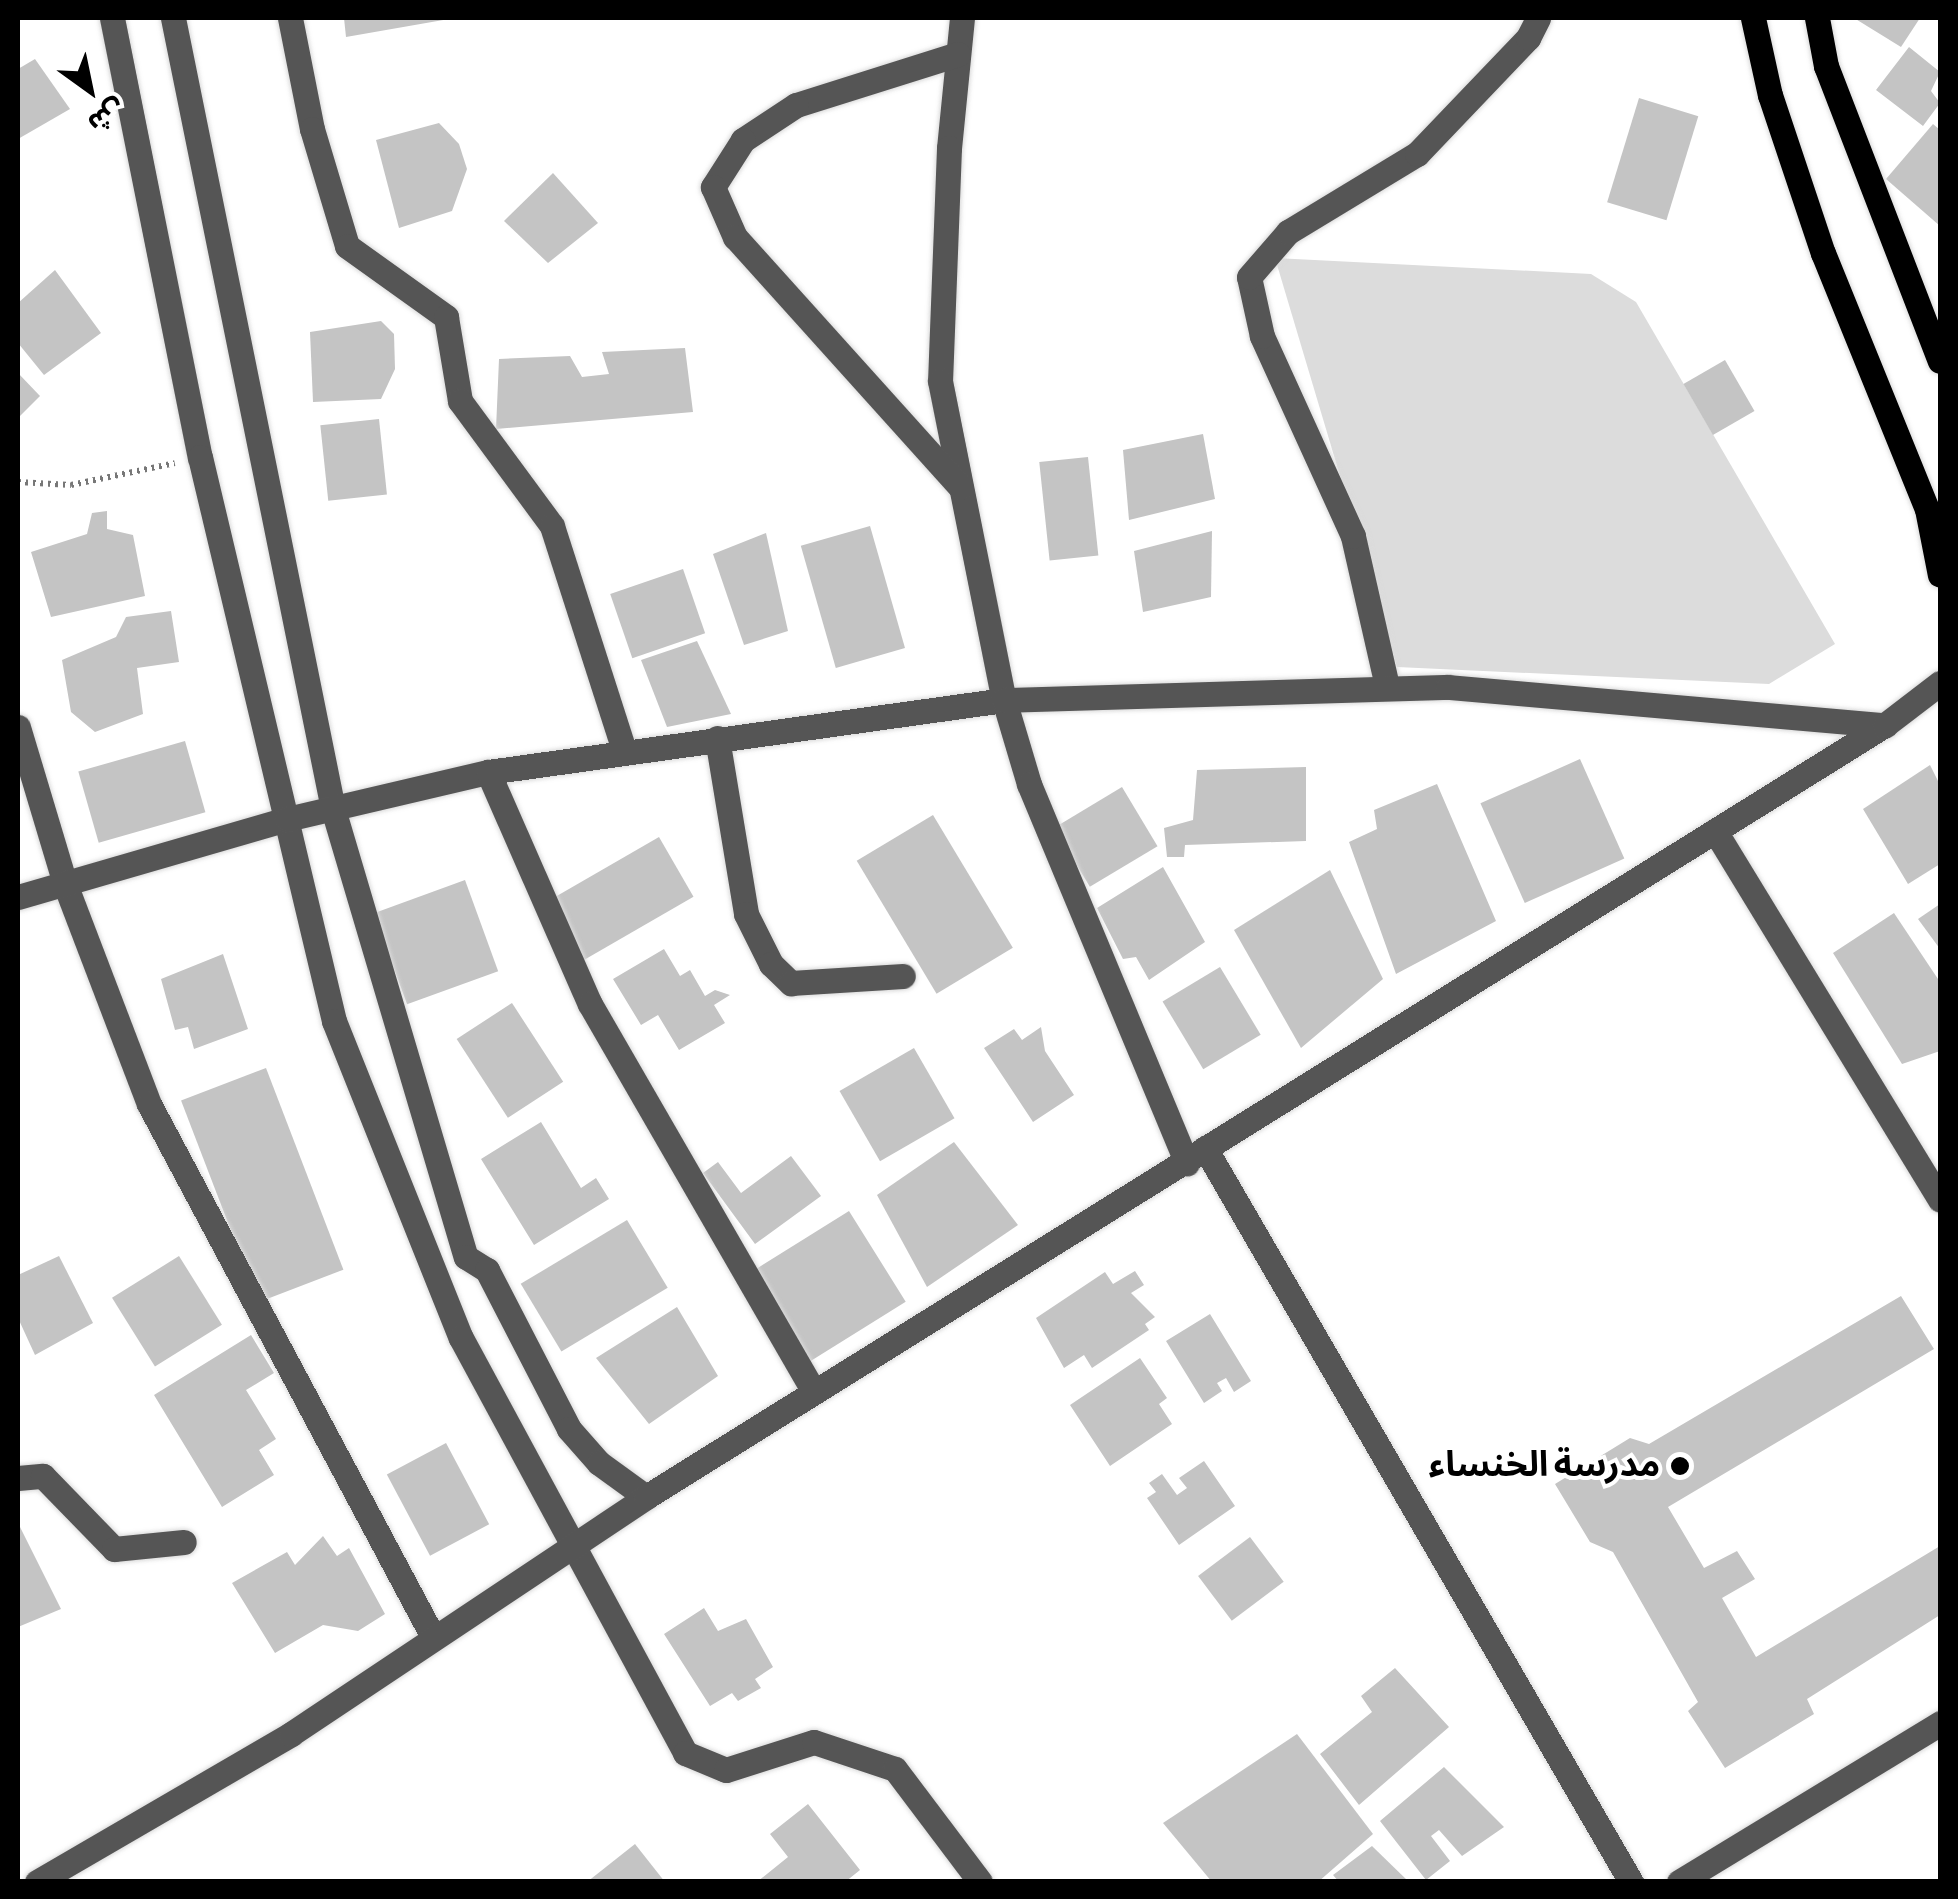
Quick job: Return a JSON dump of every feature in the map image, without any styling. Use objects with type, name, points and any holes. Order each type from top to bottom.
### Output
[{"type":"main road","points":[[1753,18],[1770,95],[1823,253],[1926,509],[1940,575]]},
{"type":"main road","points":[[1817,18],[1833,84],[1940,361]]},
{"type":"street","points":[[112,18],[200,457],[334,1021],[432,1275],[579,1546],[685,1753],[726,1770],[814,1742],[895,1769],[980,1882]]},
{"type":"street","points":[[174,18],[333,808],[466,1256],[487,1270],[569,1429],[599,1464],[646,1498]]},
{"type":"street","points":[[290,18],[312,129],[346,246],[446,317],[460,401],[552,526],[624,750]]},
{"type":"street","points":[[962,18],[940,381],[1004,700],[1029,784],[1196,1156],[1630,1882]]},
{"type":"street","points":[[1387,686],[1353,536],[1262,336],[1249,277],[1288,232],[1417,154],[1528,38],[1538,18]]},
{"type":"street","points":[[958,54],[796,105],[743,140],[713,186],[735,237],[962,488]]},
{"type":"street","points":[[37,1882],[292,1734],[433,1637],[813,1391],[1885,725],[1940,683]]},
{"type":"street","points":[[18,897],[287,819],[488,772],[1004,700],[1387,686],[1885,725]]},
{"type":"street","points":[[18,727],[65,884],[150,1104],[433,1637]]},
{"type":"street","points":[[717,738],[746,914],[771,964],[791,983],[903,976]]},
{"type":"street","points":[[488,772],[590,1004],[813,1391]]},
{"type":"street","points":[[1715,830],[1940,1200]]},
{"type":"street","points":[[18,1478],[43,1476],[114,1549],[184,1542]]},
{"type":"street","points":[[1679,1882],[1940,1722]]},
{"type":"path","points":[[18,482],[72,485],[200,457]]},
{"type":"shaded area","points":[[1275,258],[1591,274],[1636,302],[1835,644],[1769,684],[1397,667]]},
{"type":"building","points":[[344,18],[448,18],[449,19],[346,37]]},
{"type":"building","points":[[1854,18],[1920,18],[1901,47]]},
{"type":"building","points":[[1909,47],[1940,72],[1931,91],[1940,103],[1923,126],[1876,90]]},
{"type":"building","points":[[35,59],[70,109],[18,139],[18,69]]},
{"type":"building","points":[[1639,98],[1698,116],[1666,220],[1607,202]]},
{"type":"building","points":[[439,123],[459,144],[467,169],[452,211],[399,228],[376,140]]},
{"type":"building","points":[[1933,124],[1940,130],[1940,226],[1886,179]]},
{"type":"building","points":[[553,173],[598,223],[548,263],[504,221]]},
{"type":"building","points":[[55,270],[101,333],[44,375],[18,343],[18,303]]},
{"type":"building","points":[[381,321],[394,334],[395,369],[381,399],[313,402],[310,332]]},
{"type":"building","points":[[685,348],[693,412],[496,429],[499,359],[570,356],[582,377],[609,374],[602,352]]},
{"type":"building","points":[[1725,360],[1754,411],[1713,435],[1683,384]]},
{"type":"building","points":[[18,373],[40,396],[18,418]]},
{"type":"building","points":[[379,419],[387,495],[328,501],[320,425]]},
{"type":"building","points":[[1203,434],[1215,499],[1129,520],[1123,450]]},
{"type":"building","points":[[1088,457],[1098,555],[1050,561],[1039,462]]},
{"type":"building","points":[[107,511],[107,529],[133,535],[145,596],[51,617],[31,552],[87,534],[92,513]]},
{"type":"building","points":[[870,526],[905,648],[836,668],[801,546]]},
{"type":"building","points":[[1212,531],[1211,597],[1143,612],[1134,551]]},
{"type":"building","points":[[766,533],[788,631],[744,645],[713,554]]},
{"type":"building","points":[[683,569],[705,633],[632,658],[610,594]]},
{"type":"building","points":[[171,611],[179,662],[137,668],[143,714],[95,732],[71,712],[62,660],[116,637],[126,617]]},
{"type":"building","points":[[697,641],[731,714],[667,727],[641,660]]},
{"type":"building","points":[[185,741],[205,812],[99,843],[78,772]]},
{"type":"building","points":[[1580,759],[1624,859],[1525,903],[1480,803]]},
{"type":"building","points":[[1930,765],[1940,785],[1940,864],[1908,884],[1863,809]]},
{"type":"building","points":[[1306,767],[1306,841],[1185,845],[1184,857],[1167,857],[1164,828],[1193,820],[1197,770]]},
{"type":"building","points":[[1437,784],[1496,921],[1396,974],[1349,842],[1377,829],[1374,810]]},
{"type":"building","points":[[1122,787],[1158,846],[1090,887],[1054,828]]},
{"type":"building","points":[[933,815],[1013,948],[937,994],[857,861]]},
{"type":"building","points":[[659,837],[694,897],[582,961],[547,902]]},
{"type":"building","points":[[1163,867],[1205,942],[1149,980],[1136,957],[1123,959],[1097,908]]},
{"type":"building","points":[[1330,870],[1383,979],[1301,1048],[1234,930]]},
{"type":"building","points":[[465,880],[498,971],[407,1004],[374,913]]},
{"type":"building","points":[[1940,904],[1940,949],[1918,919]]},
{"type":"building","points":[[1894,913],[1940,982],[1940,1051],[1902,1064],[1833,953]]},
{"type":"building","points":[[664,949],[680,976],[690,970],[705,996],[715,990],[730,995],[714,1005],[725,1023],[679,1050],[658,1015],[641,1025],[613,979]]},
{"type":"building","points":[[223,954],[248,1029],[194,1049],[188,1027],[175,1030],[161,979]]},
{"type":"building","points":[[1220,967],[1261,1035],[1203,1069],[1163,1002]]},
{"type":"building","points":[[512,1003],[563,1082],[508,1118],[457,1039]]},
{"type":"building","points":[[1041,1027],[1045,1051],[1074,1095],[1033,1122],[984,1048],[1014,1029],[1022,1040]]},
{"type":"building","points":[[914,1048],[954,1118],[880,1161],[840,1091]]},
{"type":"building","points":[[266,1068],[343,1270],[258,1302],[181,1101]]},
{"type":"building","points":[[541,1122],[581,1188],[596,1178],[609,1199],[534,1245],[481,1159]]},
{"type":"building","points":[[954,1142],[1018,1225],[927,1287],[877,1195]]},
{"type":"building","points":[[791,1156],[821,1196],[755,1244],[703,1173],[718,1162],[741,1193]]},
{"type":"building","points":[[849,1211],[906,1302],[810,1362],[753,1271]]},
{"type":"building","points":[[627,1220],[668,1288],[561,1352],[521,1284]]},
{"type":"building","points":[[59,1256],[93,1323],[35,1355],[18,1318],[18,1275]]},
{"type":"building","points":[[179,1256],[222,1325],[155,1367],[112,1298]]},
{"type":"building","points":[[1135,1271],[1144,1285],[1131,1293],[1155,1317],[1145,1324],[1149,1330],[1092,1368],[1084,1355],[1064,1368],[1036,1318],[1105,1272],[1113,1284]]},
{"type":"building","points":[[1901,1296],[1934,1349],[1668,1507],[1704,1568],[1737,1551],[1755,1579],[1722,1598],[1756,1657],[1940,1546],[1940,1615],[1807,1699],[1814,1714],[1725,1768],[1688,1711],[1698,1702],[1613,1552],[1590,1542],[1555,1484],[1630,1438],[1649,1444]]},
{"type":"building","points":[[677,1307],[718,1376],[649,1424],[596,1358]]},
{"type":"building","points":[[1210,1314],[1251,1381],[1234,1392],[1226,1378],[1217,1383],[1222,1391],[1204,1403],[1166,1341]]},
{"type":"building","points":[[251,1335],[274,1373],[246,1390],[276,1439],[259,1450],[274,1475],[222,1507],[154,1395]]},
{"type":"building","points":[[1140,1358],[1167,1398],[1159,1404],[1172,1424],[1110,1466],[1070,1405]]},
{"type":"building","points":[[446,1443],[489,1524],[430,1556],[387,1474]]},
{"type":"building","points":[[1204,1461],[1235,1506],[1179,1545],[1147,1498],[1156,1492],[1149,1483],[1162,1474],[1177,1495],[1187,1488],[1179,1478]]},
{"type":"building","points":[[18,1523],[61,1609],[18,1627]]},
{"type":"building","points":[[323,1536],[337,1556],[349,1548],[385,1614],[358,1631],[323,1625],[275,1653],[232,1583],[287,1552],[295,1565]]},
{"type":"building","points":[[1250,1537],[1284,1582],[1232,1621],[1198,1576]]},
{"type":"building","points":[[704,1608],[718,1631],[746,1619],[773,1667],[755,1679],[761,1688],[738,1701],[732,1693],[710,1706],[664,1634]]},
{"type":"building","points":[[1395,1668],[1449,1727],[1359,1805],[1320,1754],[1372,1712],[1361,1696]]},
{"type":"building","points":[[1297,1734],[1373,1834],[1318,1882],[1212,1882],[1163,1823]]},
{"type":"building","points":[[1444,1767],[1504,1827],[1462,1856],[1439,1830],[1431,1836],[1450,1861],[1426,1880],[1380,1821]]},
{"type":"building","points":[[808,1804],[860,1870],[845,1882],[757,1882],[788,1857],[770,1834]]},
{"type":"building","points":[[635,1844],[665,1882],[587,1882]]},
{"type":"building","points":[[1372,1846],[1409,1882],[1339,1882],[1333,1875]]},
{"type":"place","name":"مدرسة الخنساء","points":[[1680,1466]]}]
